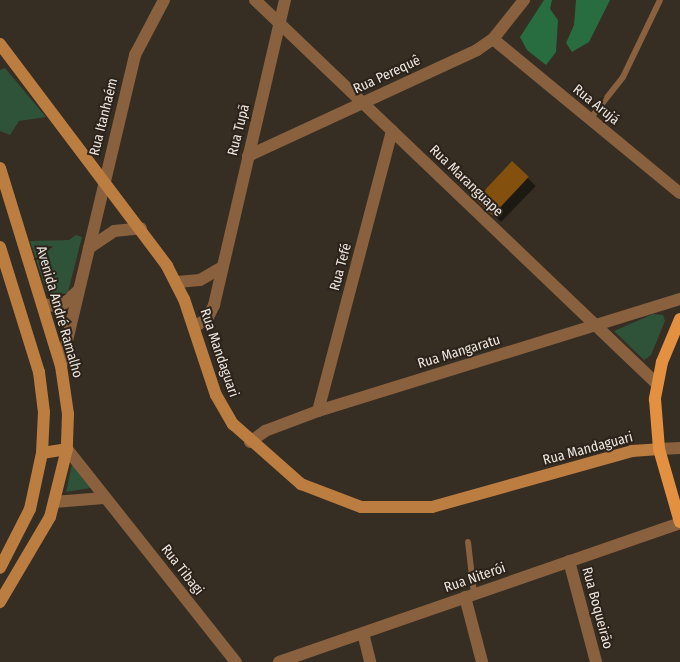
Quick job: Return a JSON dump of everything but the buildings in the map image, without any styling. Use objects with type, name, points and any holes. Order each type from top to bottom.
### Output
[{"type":"main road","points":[[680,319],[656,383],[658,448],[680,523]]},
{"type":"street","name":"Rua Itanhaém","points":[[61,366],[135,55],[164,0]]},
{"type":"street","name":"Rua Maranguape","points":[[255,0],[656,383]]},
{"type":"street","name":"Rua Tupã","points":[[194,327],[212,313],[285,0]]},
{"type":"street","name":"Rua Perequê","points":[[248,156],[363,103],[493,39],[524,0]]},
{"type":"street","name":"Rua Arujá","points":[[493,39],[680,193]]},
{"type":"street","name":"Rua Mandaguari","points":[[0,44],[141,228],[177,282],[216,395],[250,442],[318,493],[361,507],[404,510],[463,500],[632,451],[658,448]]},
{"type":"street","points":[[0,60],[14,63]]},
{"type":"street","name":"Rua Tefé","points":[[318,411],[392,131]]},
{"type":"street","name":"Avenida André Ramalho","points":[[0,168],[61,366],[66,449],[54,502],[36,546],[0,602]]},
{"type":"street","points":[[89,248],[114,231],[141,228]]},
{"type":"street","points":[[0,247],[39,372],[42,453],[36,488],[22,530],[0,568]]},
{"type":"street","points":[[177,282],[200,280],[221,268]]},
{"type":"street","points":[[42,304],[60,307],[78,291]]},
{"type":"street","name":"Rua Mangaratu","points":[[250,442],[265,431],[318,411],[680,299]]},
{"type":"street","points":[[658,448],[680,448]]},
{"type":"street","points":[[42,453],[66,449]]},
{"type":"street","name":"Rua Tibagi","points":[[66,449],[236,662]]},
{"type":"street","points":[[36,488],[54,502],[104,498]]},
{"type":"street","name":"Rua Niterói","points":[[279,662],[680,523]]},
{"type":"street","name":"Rua Boqueirão","points":[[569,561],[596,662]]},
{"type":"street","points":[[470,596],[482,662]]},
{"type":"street","points":[[363,633],[370,662]]},
{"type":"lane","points":[[590,119],[623,77],[660,0]]},
{"type":"lane","points":[[468,542],[470,596]]},
{"type":"green space","points":[[544,0],[552,0],[550,9],[558,20],[556,52],[546,65],[527,50],[520,37]]},
{"type":"green space","points":[[576,0],[610,0],[589,42],[572,52],[566,43],[574,25]]},
{"type":"green space","points":[[5,68],[46,117],[19,121],[10,135],[0,131],[0,70]]},
{"type":"green space","points":[[76,235],[82,237],[68,292],[54,300],[47,293],[30,241],[69,240]]},
{"type":"green space","points":[[653,314],[663,315],[665,321],[651,355],[644,360],[614,331]]},
{"type":"green space","points":[[72,464],[90,488],[66,492]]}]
